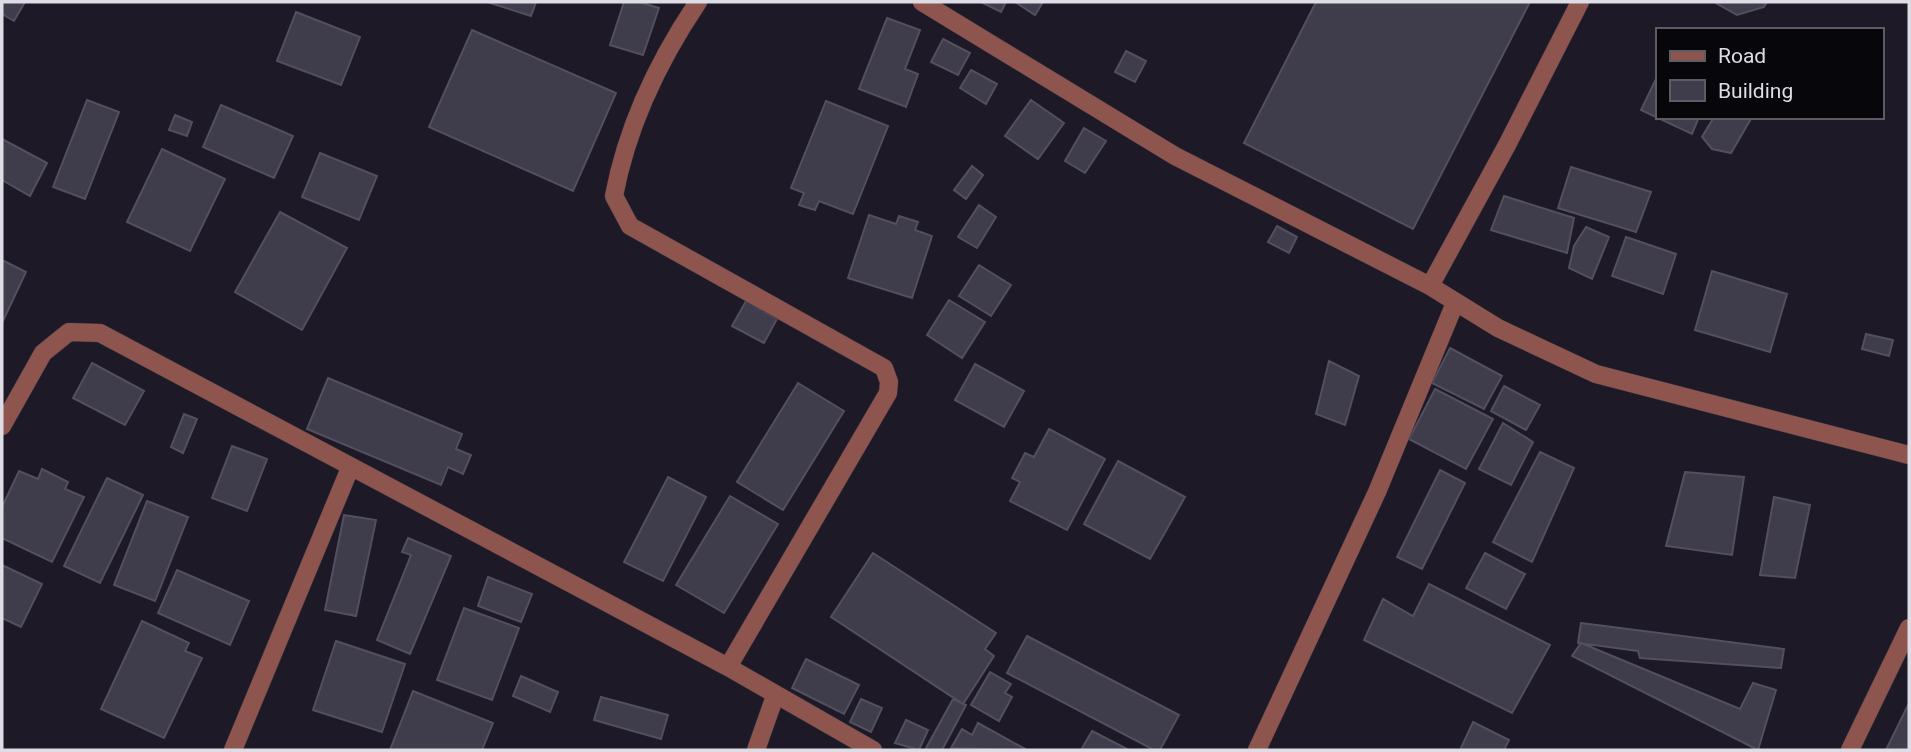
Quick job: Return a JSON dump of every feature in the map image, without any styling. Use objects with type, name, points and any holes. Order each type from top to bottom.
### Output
[{"type":"street","points":[[698,2],[674,37],[622,152],[614,196],[631,226],[884,368],[890,382],[888,393],[728,667]]},
{"type":"street","points":[[922,2],[1175,156],[1430,286],[1498,328],[1596,374],[1909,455]]},
{"type":"street","points":[[1430,286],[1507,145],[1580,2]]},
{"type":"street","points":[[1257,750],[1377,492],[1455,303]]},
{"type":"street","points":[[2,426],[43,353],[69,332],[100,333],[728,667],[873,750]]},
{"type":"street","points":[[233,750],[350,468]]},
{"type":"street","points":[[1850,750],[1909,628]]},
{"type":"street","points":[[756,750],[775,695]]},
{"type":"building","points":[[2,2],[25,2],[14,21],[2,14]]},
{"type":"building","points":[[487,2],[536,2],[531,16]]},
{"type":"building","points":[[624,2],[639,2],[659,8],[643,55],[610,45]]},
{"type":"building","points":[[981,2],[1006,2],[1001,12]]},
{"type":"building","points":[[1015,2],[1043,2],[1035,15]]},
{"type":"building","points":[[1316,2],[1530,2],[1413,229],[1244,143]]},
{"type":"building","points":[[1714,2],[1767,2],[1764,7],[1737,15]]},
{"type":"building","points":[[296,12],[360,37],[341,85],[277,61]]},
{"type":"building","points":[[887,18],[920,30],[905,69],[918,74],[906,107],[859,89]]},
{"type":"building","points":[[472,30],[616,93],[573,191],[429,127]]},
{"type":"building","points":[[943,39],[970,53],[958,75],[931,62]]},
{"type":"building","points":[[1126,51],[1146,61],[1135,82],[1115,72]]},
{"type":"building","points":[[971,70],[997,84],[986,104],[960,88]]},
{"type":"building","points":[[1656,79],[1656,117],[1641,110]]},
{"type":"building","points":[[87,100],[119,112],[85,199],[53,187]]},
{"type":"building","points":[[1031,100],[1064,123],[1038,159],[1005,136]]},
{"type":"building","points":[[826,101],[888,126],[853,214],[819,201],[815,210],[799,205],[804,193],[791,188]]},
{"type":"building","points":[[221,105],[293,136],[274,178],[203,147]]},
{"type":"building","points":[[175,115],[192,122],[187,136],[169,130]]},
{"type":"building","points":[[1660,119],[1698,119],[1692,134]]},
{"type":"building","points":[[1713,119],[1751,119],[1731,153],[1712,149],[1702,137]]},
{"type":"building","points":[[1084,128],[1106,141],[1085,173],[1065,161]]},
{"type":"building","points":[[2,139],[47,163],[30,196],[2,180]]},
{"type":"building","points":[[162,149],[225,179],[190,251],[127,222]]},
{"type":"building","points":[[320,153],[377,176],[359,220],[302,197]]},
{"type":"building","points":[[972,166],[983,175],[966,199],[954,190]]},
{"type":"building","points":[[1571,167],[1651,192],[1636,232],[1558,208]]},
{"type":"building","points":[[1504,196],[1574,218],[1567,253],[1491,230]]},
{"type":"building","points":[[979,205],[996,217],[977,248],[958,237]]},
{"type":"building","points":[[280,212],[347,248],[302,330],[235,292]]},
{"type":"building","points":[[869,215],[896,224],[899,216],[918,222],[915,230],[932,236],[912,298],[848,278]]},
{"type":"building","points":[[1277,226],[1297,237],[1289,253],[1268,242]]},
{"type":"building","points":[[1586,227],[1609,237],[1592,279],[1569,268],[1574,246]]},
{"type":"building","points":[[1626,237],[1676,254],[1663,294],[1612,276]]},
{"type":"building","points":[[2,260],[26,272],[2,323]]},
{"type":"building","points":[[979,265],[1011,285],[991,316],[959,296]]},
{"type":"building","points":[[1712,271],[1787,294],[1770,352],[1695,330]]},
{"type":"building","points":[[949,300],[985,322],[962,358],[927,335]]},
{"type":"building","points":[[746,301],[777,319],[764,343],[732,326]]},
{"type":"building","points":[[1866,334],[1893,340],[1889,356],[1862,349]]},
{"type":"building","points":[[1450,348],[1502,376],[1484,409],[1432,383]]},
{"type":"building","points":[[1329,361],[1359,376],[1345,425],[1316,414]]},
{"type":"building","points":[[92,363],[144,391],[125,425],[73,398]]},
{"type":"building","points":[[975,364],[1024,391],[1004,427],[955,400]]},
{"type":"building","points":[[328,378],[462,434],[456,449],[471,455],[463,474],[448,467],[441,485],[307,429]]},
{"type":"building","points":[[798,383],[844,411],[783,510],[737,482]]},
{"type":"building","points":[[1504,386],[1540,405],[1526,430],[1491,411]]},
{"type":"building","points":[[1435,389],[1493,419],[1466,469],[1409,439]]},
{"type":"building","points":[[184,414],[197,419],[183,453],[171,447]]},
{"type":"building","points":[[1503,423],[1533,442],[1511,485],[1479,469]]},
{"type":"building","points":[[1049,429],[1105,459],[1067,530],[1010,501],[1020,482],[1012,478],[1025,453],[1034,457]]},
{"type":"building","points":[[232,446],[267,459],[247,511],[212,498]]},
{"type":"building","points":[[1540,452],[1574,468],[1532,562],[1493,542]]},
{"type":"building","points":[[1118,461],[1185,497],[1150,559],[1084,524]]},
{"type":"building","points":[[42,469],[68,482],[65,489],[84,497],[52,562],[2,538],[2,507],[19,471],[38,479]]},
{"type":"building","points":[[1440,470],[1465,483],[1422,569],[1397,557]]},
{"type":"building","points":[[1685,472],[1744,477],[1732,555],[1666,546]]},
{"type":"building","points":[[668,477],[706,497],[663,581],[624,562]]},
{"type":"building","points":[[107,478],[143,495],[100,583],[64,566]]},
{"type":"building","points":[[730,496],[778,524],[724,613],[676,585]]},
{"type":"building","points":[[1774,497],[1810,505],[1795,578],[1760,575]]},
{"type":"building","points":[[147,501],[188,517],[155,601],[114,585]]},
{"type":"building","points":[[344,515],[376,520],[356,616],[325,610]]},
{"type":"building","points":[[408,538],[451,556],[410,654],[377,640],[411,555],[402,552]]},
{"type":"building","points":[[873,553],[996,633],[985,649],[994,656],[963,704],[831,617]]},
{"type":"building","points":[[1485,553],[1525,574],[1506,609],[1466,588]]},
{"type":"building","points":[[2,565],[42,584],[21,627],[2,618]]},
{"type":"building","points":[[177,570],[249,601],[230,645],[158,613]]},
{"type":"building","points":[[488,577],[532,594],[521,622],[478,606]]},
{"type":"building","points":[[1429,584],[1550,645],[1512,713],[1364,640],[1383,599],[1413,616]]},
{"type":"building","points":[[464,608],[519,628],[492,700],[437,680]]},
{"type":"building","points":[[142,621],[189,643],[185,651],[202,658],[164,738],[101,709]]},
{"type":"building","points":[[1581,623],[1784,649],[1781,668],[1640,658],[1638,651],[1578,643]]},
{"type":"building","points":[[1027,636],[1179,715],[1160,750],[1154,750],[1007,673]]},
{"type":"building","points":[[336,641],[405,664],[382,732],[313,710]]},
{"type":"building","points":[[1581,643],[1740,709],[1753,683],[1776,690],[1758,750],[1572,656]]},
{"type":"building","points":[[806,659],[859,685],[844,714],[792,688]]},
{"type":"building","points":[[990,672],[1011,684],[1005,693],[1012,697],[999,721],[971,705]]},
{"type":"building","points":[[521,676],[558,692],[550,712],[513,696]]},
{"type":"building","points":[[413,691],[493,723],[482,750],[390,750]]},
{"type":"building","points":[[601,697],[668,715],[661,739],[594,720]]},
{"type":"building","points":[[861,699],[882,708],[871,732],[850,722]]},
{"type":"building","points":[[953,699],[966,705],[942,750],[925,750]]},
{"type":"building","points":[[1909,703],[1909,750],[1886,750]]},
{"type":"building","points":[[906,720],[928,730],[919,750],[895,743]]},
{"type":"building","points":[[1473,722],[1509,740],[1504,750],[1460,750]]},
{"type":"building","points":[[978,723],[1027,750],[951,748],[962,729],[972,735]]},
{"type":"building","points":[[1092,731],[1129,750],[1081,750]]}]
